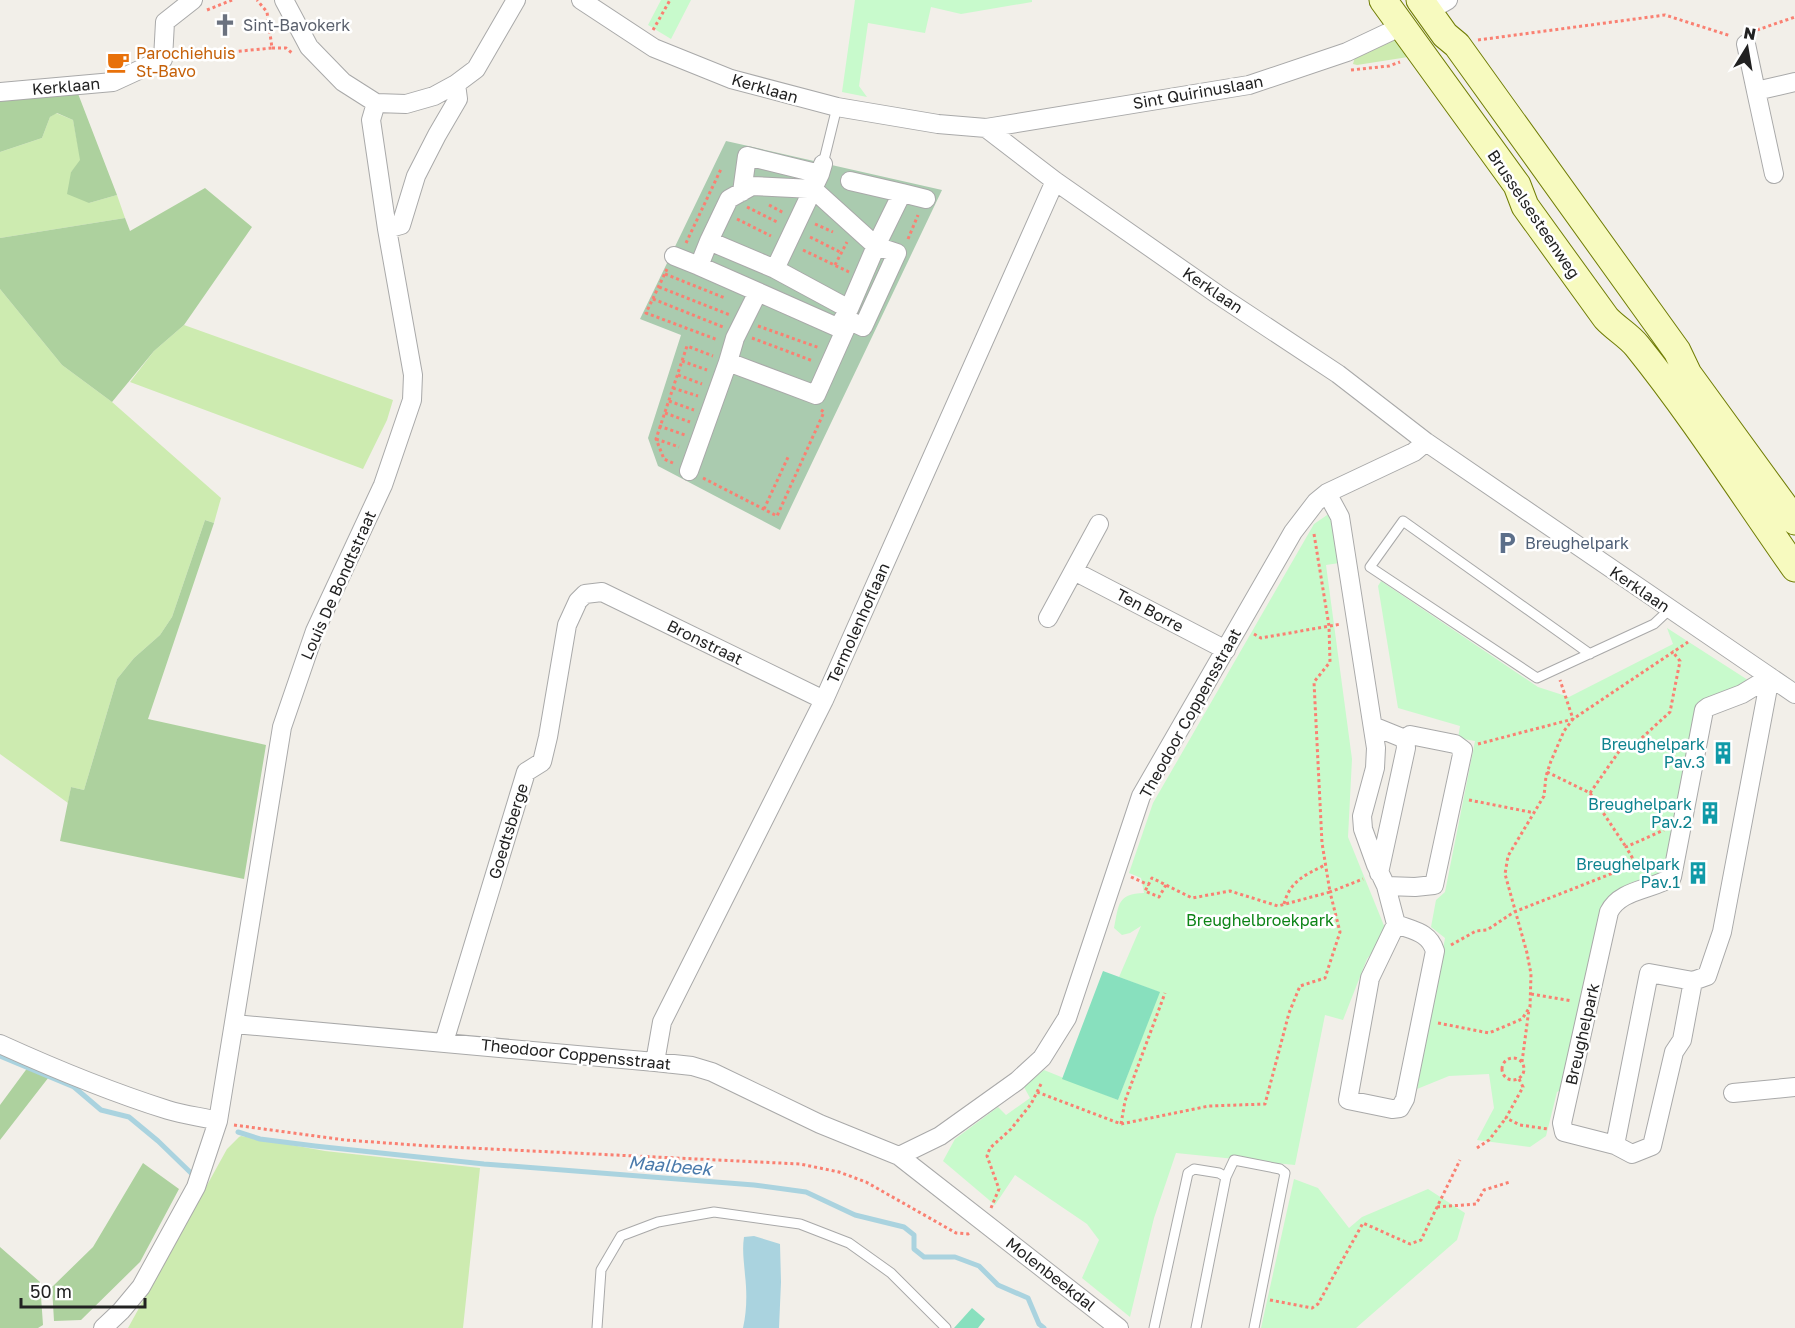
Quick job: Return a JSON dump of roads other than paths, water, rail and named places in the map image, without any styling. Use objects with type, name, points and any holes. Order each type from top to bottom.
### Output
[{"type":"street","name":"Kerklaan","points":[[0,92],[113,82],[163,59],[165,21],[193,0]]},
{"type":"street","points":[[284,0],[309,47],[343,82],[375,103],[406,104],[434,96],[456,84],[476,69],[516,0]]},
{"type":"street","name":"Kerklaan","points":[[582,0],[654,48],[731,79],[837,107],[938,124],[986,128],[1055,181],[1338,374],[1426,442],[1795,694]]},
{"type":"street","name":"Brusselsesteenweg","points":[[1383,0],[1517,185],[1525,206],[1606,318],[1635,343],[1718,456],[1795,568]]},
{"type":"street","name":"Brusselsesteenweg","points":[[1432,4],[1445,35],[1457,45],[1677,351],[1688,374],[1795,521]]},
{"type":"street","name":"Sint Quirinuslaan","points":[[986,128],[1249,85],[1356,49],[1402,26]]},
{"type":"street","points":[[1746,38],[1774,174]]},
{"type":"street","points":[[1756,91],[1795,82]]},
{"type":"street","points":[[387,229],[401,225],[416,176],[458,99],[456,84]]},
{"type":"street","name":"Louis De Bondtstraat","points":[[103,1328],[134,1295],[160,1256],[196,1187],[218,1121],[282,727],[315,631],[383,484],[412,400],[413,375],[387,229],[371,120],[375,103]]},
{"type":"street","points":[[709,241],[775,269],[844,318],[863,327],[897,254],[876,246],[857,229],[819,176],[747,156],[740,198]]},
{"type":"street","points":[[699,266],[709,241],[740,198],[752,186],[819,176]]},
{"type":"street","points":[[775,269],[790,222],[819,176]]},
{"type":"street","points":[[850,180],[926,199]]},
{"type":"street","name":"Termolenhoflaan","points":[[655,1062],[662,1022],[824,700],[1055,181]]},
{"type":"street","points":[[676,257],[699,266],[742,327],[816,395],[845,330],[844,318],[902,193]]},
{"type":"street","points":[[742,327],[844,318]]},
{"type":"street","points":[[689,471],[742,327]]},
{"type":"street","name":"Theodoor Coppensstraat","points":[[899,1156],[940,1136],[1017,1081],[1042,1058],[1067,1018],[1141,796],[1293,532],[1327,493],[1414,452],[1426,442]]},
{"type":"street","points":[[1327,493],[1340,517],[1376,748],[1375,768],[1362,816],[1366,837],[1383,879],[1396,924],[1370,978],[1348,1100],[1392,1109],[1400,1108],[1405,1099],[1435,951],[1432,942],[1424,934],[1396,924]]},
{"type":"street","points":[[1048,618],[1099,524]]},
{"type":"street","name":"Ten Borre","points":[[1074,571],[1226,650]]},
{"type":"street","name":"Bronstraat","points":[[585,594],[602,592],[824,700]]},
{"type":"street","name":"Goedtsberge","points":[[444,1042],[526,772],[542,762],[549,737],[567,625],[578,600],[585,594]]},
{"type":"street","points":[[1693,981],[1682,1040],[1674,1052],[1652,1146],[1632,1154],[1615,1145],[1649,973],[1693,981],[1707,976],[1722,932],[1770,677]]},
{"type":"street","name":"Breughelpark","points":[[1615,1145],[1564,1132],[1562,1123],[1612,906],[1622,897],[1662,884],[1672,877],[1704,710],[1742,694],[1770,677]]},
{"type":"street","points":[[1373,726],[1405,739]]},
{"type":"street","points":[[1383,879],[1423,887],[1434,885],[1463,750],[1455,744],[1410,735],[1405,739]]},
{"type":"street","points":[[1383,879],[1406,748],[1405,739]]},
{"type":"street","name":"Theodoor Coppensstraat","points":[[234,1024],[692,1066],[712,1072],[820,1124],[899,1156],[983,1220]]},
{"type":"street","points":[[0,1044],[69,1075],[170,1110],[218,1121]]},
{"type":"street","points":[[1733,1093],[1795,1087]]},
{"type":"street","name":"Molenbeekdal","points":[[983,1220],[1119,1328]]},
{"type":"lane","points":[[819,176],[837,107]]},
{"type":"lane","points":[[1590,654],[1403,521],[1370,567],[1537,678],[1590,654],[1654,624],[1670,609]]},
{"type":"lane","points":[[1196,1328],[1226,1177],[1234,1160],[1280,1169],[1285,1173],[1254,1328]]},
{"type":"lane","points":[[1154,1328],[1188,1173],[1194,1169],[1219,1173],[1226,1177]]},
{"type":"lane","points":[[597,1328],[601,1270],[621,1236],[658,1222],[714,1212],[800,1224],[849,1242],[891,1273],[946,1328]]},
{"type":"water","points":[[754,1236],[780,1244],[779,1328],[743,1328],[746,1302],[744,1237]]},
{"type":"waterway","name":"Maalbeek","points":[[0,1056],[74,1087],[101,1110],[129,1117],[191,1173]]},
{"type":"waterway","name":"Maalbeek","points":[[238,1132],[260,1139],[484,1164],[754,1185],[806,1192],[855,1215],[904,1227],[914,1235],[914,1249],[924,1257],[955,1257],[979,1266],[998,1285],[1028,1298],[1039,1324],[1044,1328]]},
{"type":"place","name":"Sint-Bavokerk","points":[[225,25]]},
{"type":"place","name":"Parochiehuis St-Bavo","points":[[118,62]]},
{"type":"place","name":"Breughelpark","points":[[1507,543]]},
{"type":"place","name":"Breughelpark Pav.3","points":[[1723,753]]},
{"type":"place","name":"Breughelpark Pav.2","points":[[1710,813]]},
{"type":"place","name":"Breughelpark Pav.1","points":[[1698,873]]},
{"type":"park label","name":"Breughelbroekpark","points":[[1260,920]]}]
